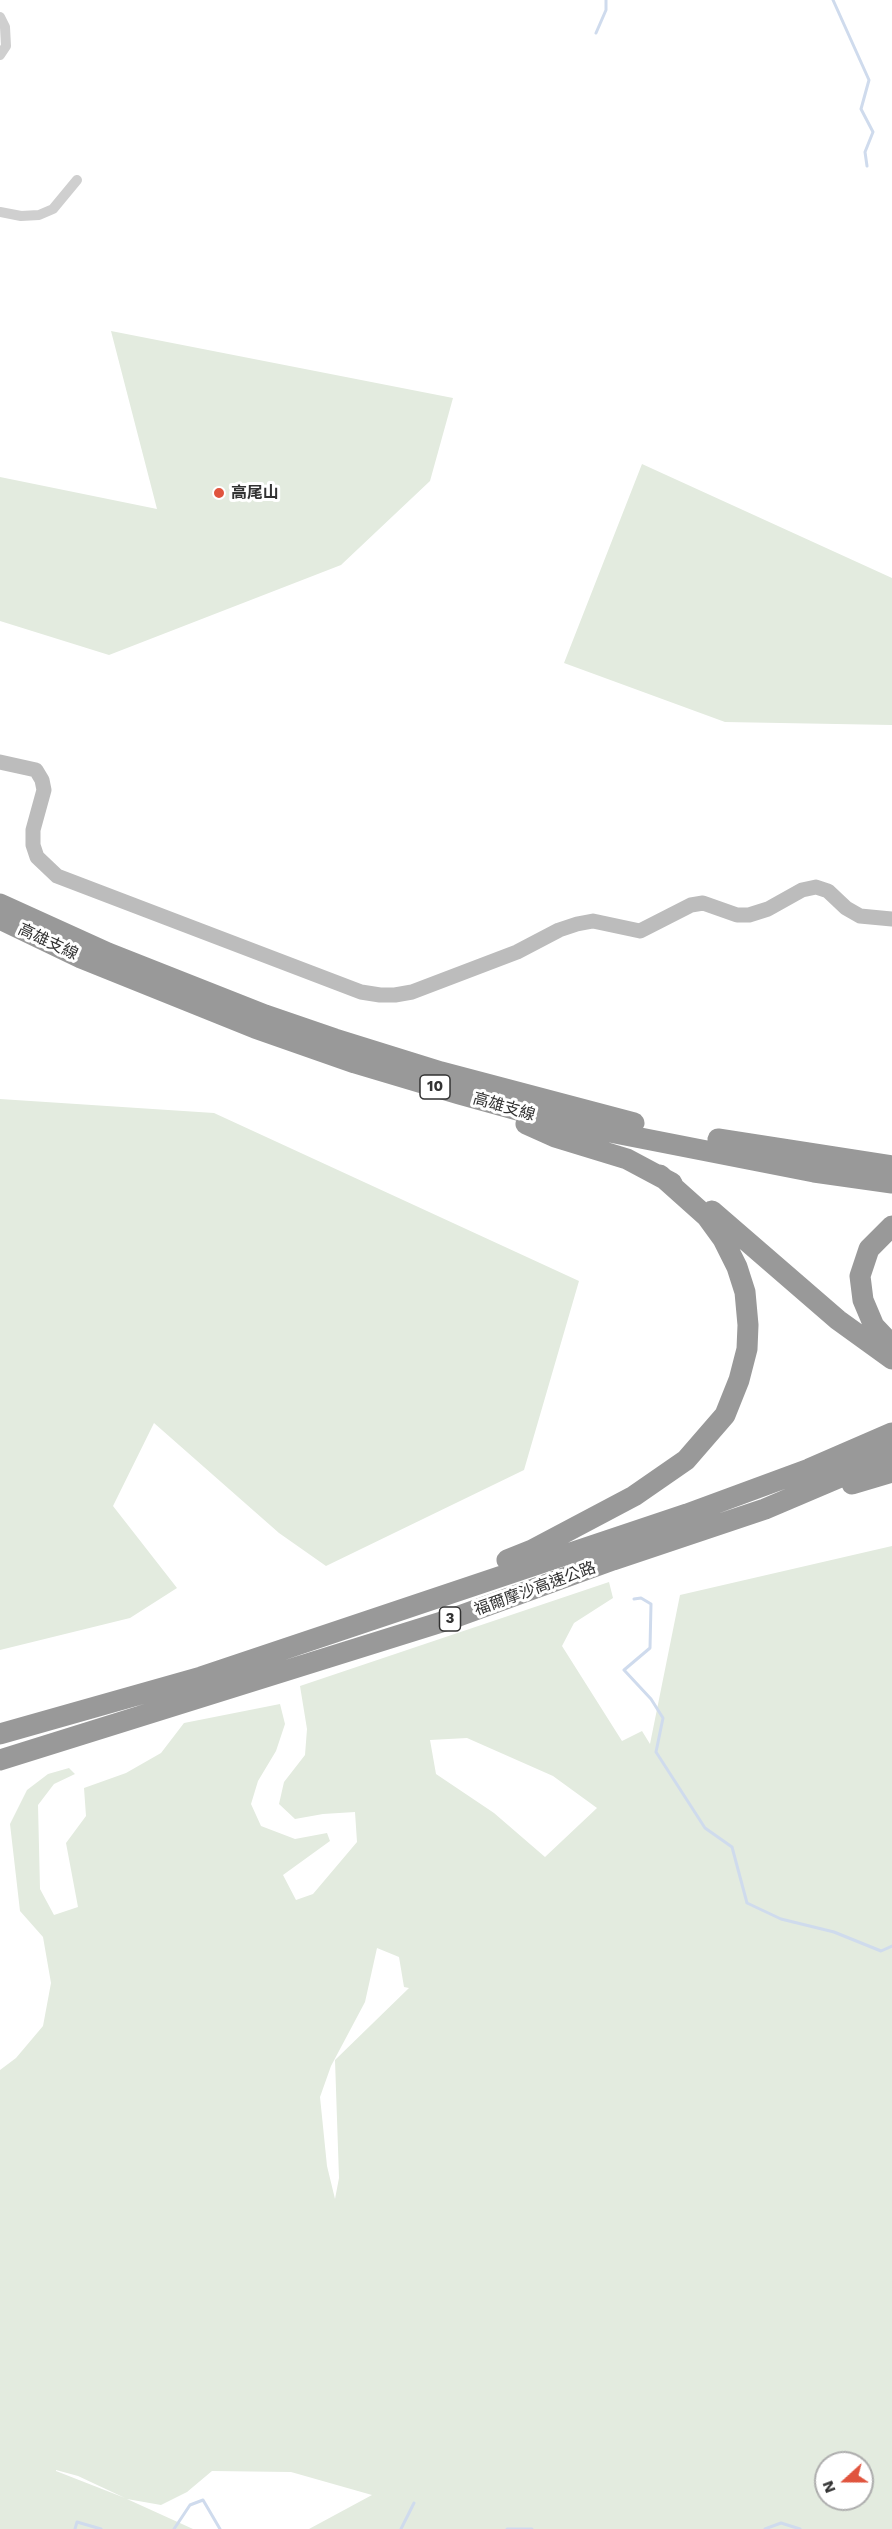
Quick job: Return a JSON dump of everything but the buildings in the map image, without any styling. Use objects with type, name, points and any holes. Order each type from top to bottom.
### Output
[{"type":"highway","name":"高雄支線","points":[[0,904],[108,953],[266,1015],[441,1072],[661,1130],[892,1166]]},
{"type":"highway","name":"高雄支線","points":[[0,919],[81,958],[255,1028],[356,1063],[459,1094],[564,1124],[814,1172],[892,1183]]},
{"type":"highway","points":[[459,1094],[555,1137],[627,1159],[660,1175],[700,1200],[838,1320],[888,1352]]},
{"type":"highway","points":[[439,1596],[460,1582],[532,1550],[634,1496],[686,1460],[725,1415],[739,1380],[747,1349],[748,1325],[745,1292],[737,1267],[723,1239],[707,1217],[660,1175]]},
{"type":"highway","points":[[888,1352],[863,1300],[860,1276],[869,1249],[892,1226]]},
{"type":"highway","name":"福爾摩沙高速公路","points":[[0,1734],[201,1677],[687,1514],[809,1469],[892,1433]]},
{"type":"highway","name":"福爾摩沙高速公路","points":[[0,1760],[448,1620],[613,1560],[765,1509],[892,1455]]},
{"type":"highway","points":[[765,1509],[892,1472]]},
{"type":"street","points":[[0,17],[5,27],[6,46],[0,55]]},
{"type":"street","points":[[0,212],[21,216],[39,215],[53,209],[77,180]]},
{"type":"street","points":[[0,762],[36,770],[42,780],[44,790],[33,830],[33,844],[37,857],[57,876],[371,993],[395,996],[412,992],[518,952],[559,930],[577,924],[593,921],[640,931],[692,905],[703,903],[736,915],[749,915],[768,909],[802,890],[816,887],[828,891],[846,908],[860,916],[892,919]]},
{"type":"shaded area","points":[[111,331],[453,398],[430,481],[341,565],[109,655],[0,621],[0,477],[157,509]]},
{"type":"shaded area","points":[[642,464],[892,578],[892,725],[725,722],[564,663]]},
{"type":"shaded area","points":[[0,1099],[214,1113],[579,1281],[524,1470],[326,1566],[279,1533],[154,1423],[113,1506],[177,1588],[130,1618],[0,1650]]},
{"type":"shaded area","points":[[892,1546],[892,2529],[309,2529],[372,2495],[291,2472],[212,2471],[187,2492],[161,2505],[127,2499],[193,2529],[0,2529],[0,2070],[16,2058],[43,2026],[51,1983],[43,1937],[20,1911],[10,1824],[27,1790],[48,1774],[69,1768],[75,1774],[54,1784],[38,1805],[40,1889],[54,1915],[78,1907],[66,1843],[86,1816],[84,1788],[126,1773],[161,1753],[184,1723],[280,1704],[285,1724],[276,1751],[258,1781],[251,1804],[261,1826],[295,1839],[327,1833],[330,1841],[283,1875],[296,1900],[313,1894],[357,1842],[355,1812],[295,1819],[279,1804],[284,1782],[305,1755],[307,1729],[300,1686],[609,1582],[613,1598],[574,1623],[562,1646],[622,1741],[642,1731],[650,1744],[680,1595]],"holes":[[[467,1738],[553,1776],[597,1808],[545,1857],[494,1813],[436,1774],[430,1740]],[[377,1948],[399,1957],[404,1987],[409,1988],[335,2060],[339,2178],[335,2199],[327,2166],[320,2097],[331,2066],[365,2002]],[[56,2471],[78,2476],[125,2498]]]},
{"type":"waterway","points":[[596,33],[606,10],[606,0]]},
{"type":"waterway","points":[[833,0],[869,80],[861,109],[873,132],[865,152],[867,166]]},
{"type":"waterway","points":[[634,1599],[641,1598],[651,1604],[650,1648],[624,1670],[651,1699],[663,1718],[656,1752],[705,1828],[732,1847],[747,1903],[781,1919],[834,1932],[881,1951],[892,1946]]},
{"type":"waterway","points":[[174,2529],[190,2505],[203,2500],[220,2529]]},
{"type":"waterway","points":[[401,2529],[414,2503]]},
{"type":"waterway","points":[[75,2529],[77,2522],[101,2529]]},
{"type":"waterway","points":[[765,2529],[781,2523],[800,2529]]},
{"type":"waterway","points":[[507,2529],[532,2529]]},
{"type":"place","name":"高尾山","points":[[219,493]]}]
